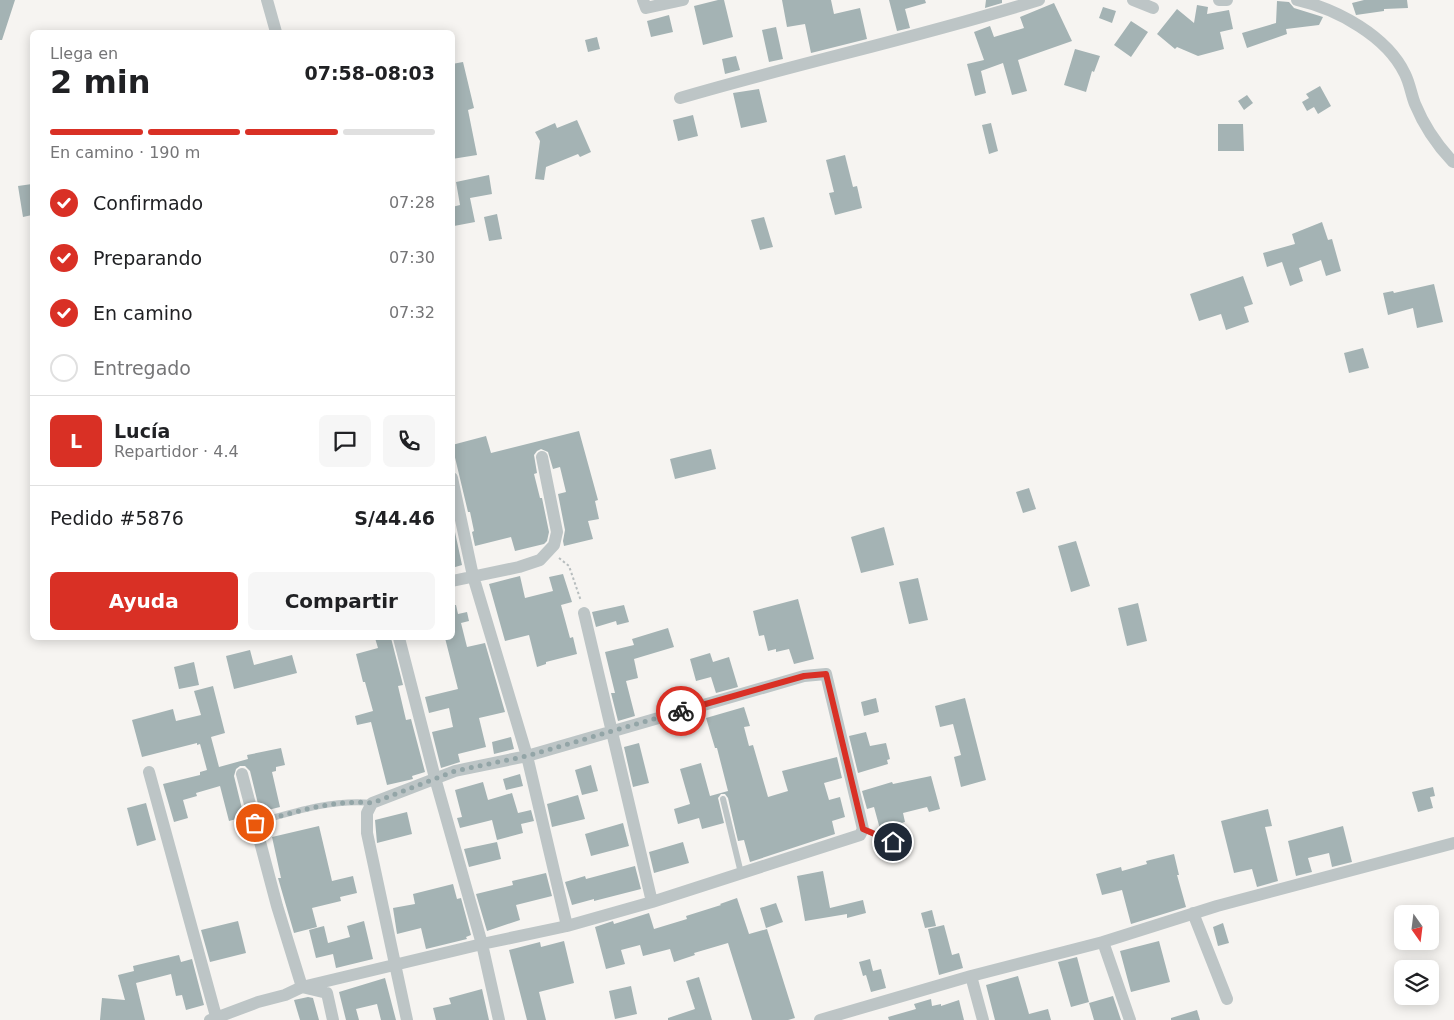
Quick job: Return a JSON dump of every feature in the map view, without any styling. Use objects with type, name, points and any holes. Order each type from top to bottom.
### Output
[{"type":"street","points":[[267,0],[275,30]]},
{"type":"street","points":[[643,0],[646,8],[683,0]]},
{"type":"street","points":[[680,98],[732,82],[945,28],[1039,0]]},
{"type":"street","points":[[1133,0],[1153,8]]},
{"type":"street","points":[[1219,0],[1227,0]]},
{"type":"street","points":[[1297,0],[1332,10],[1362,28],[1395,56],[1406,75],[1424,124],[1436,144],[1452,162]]},
{"type":"street","points":[[455,579],[519,568],[540,560],[554,545],[557,532],[542,458]]},
{"type":"street","points":[[455,492],[473,576],[527,756],[567,926]]},
{"type":"street","points":[[584,613],[652,902]]},
{"type":"street","points":[[400,640],[435,778],[482,944],[499,1020]]},
{"type":"street","points":[[149,772],[214,1019],[258,1002],[285,996],[302,987],[396,966],[482,944],[567,926],[652,902],[860,835],[863,829],[826,674],[804,676],[527,756],[455,771],[372,803],[367,813],[367,833],[396,966],[407,1020]]},
{"type":"street","points":[[242,774],[277,906],[302,987]]},
{"type":"street","points":[[820,1020],[971,976],[1102,942],[1192,913],[1454,843]]},
{"type":"street","points":[[1192,913],[1227,999]]},
{"type":"street","points":[[1102,942],[1130,1020]]},
{"type":"street","points":[[971,976],[983,1020]]},
{"type":"street","points":[[302,987],[327,993],[333,1020]]},
{"type":"lane","points":[[723,799],[741,873]]},
{"type":"lane","points":[[255,823],[321,805],[372,803]]},
{"type":"lane","points":[[863,829],[893,842]]},
{"type":"path","points":[[549,550],[569,566],[584,613]]},
{"type":"building","points":[[0,0],[15,0],[2,40],[0,40]]},
{"type":"building","points":[[724,0],[733,37],[703,45],[694,6]]},
{"type":"building","points":[[782,0],[831,0],[834,14],[860,8],[867,39],[811,53],[805,24],[787,27]]},
{"type":"building","points":[[889,0],[925,0],[926,3],[905,9],[910,28],[897,31]]},
{"type":"building","points":[[986,0],[1002,0],[1002,3],[985,8]]},
{"type":"building","points":[[1364,0],[1407,0],[1408,8],[1384,9],[1384,11],[1356,15],[1352,3]]},
{"type":"building","points":[[1277,1],[1289,2],[1294,8],[1323,17],[1319,25],[1286,29],[1287,34],[1247,48],[1242,33],[1276,23]]},
{"type":"building","points":[[1054,3],[1072,41],[1018,60],[1027,91],[1012,95],[1003,63],[981,71],[986,93],[975,96],[967,64],[984,60],[974,32],[990,26],[994,37],[1024,28],[1020,17]]},
{"type":"building","points":[[1197,5],[1208,7],[1207,14],[1229,10],[1233,29],[1220,32],[1224,49],[1198,56],[1177,47],[1175,49],[1157,34],[1177,9],[1194,23]]},
{"type":"building","points":[[1103,7],[1116,11],[1112,23],[1099,18]]},
{"type":"building","points":[[669,15],[673,32],[651,37],[647,21]]},
{"type":"building","points":[[1131,21],[1148,32],[1131,57],[1114,45]]},
{"type":"building","points":[[776,27],[783,59],[769,62],[762,30]]},
{"type":"building","points":[[597,37],[600,49],[588,52],[585,40]]},
{"type":"building","points":[[1075,49],[1100,56],[1094,72],[1092,71],[1086,92],[1064,85]]},
{"type":"building","points":[[736,56],[740,70],[725,74],[722,59]]},
{"type":"building","points":[[463,62],[474,108],[468,110],[477,155],[455,159],[455,63]]},
{"type":"building","points":[[1320,86],[1331,106],[1318,114],[1314,107],[1307,111],[1302,102],[1309,98],[1306,94]]},
{"type":"building","points":[[759,89],[767,122],[741,128],[733,93]]},
{"type":"building","points":[[1247,95],[1253,103],[1244,110],[1238,101]]},
{"type":"building","points":[[693,115],[698,136],[678,141],[673,120]]},
{"type":"building","points":[[577,120],[591,152],[580,157],[578,154],[546,167],[544,180],[535,179],[540,141],[535,132],[555,123],[557,128]]},
{"type":"building","points":[[991,123],[998,151],[989,154],[982,125]]},
{"type":"building","points":[[1218,124],[1243,124],[1244,151],[1218,151]]},
{"type":"building","points":[[845,155],[853,187],[857,186],[862,208],[835,215],[829,193],[834,192],[826,160]]},
{"type":"building","points":[[489,175],[492,194],[470,198],[475,222],[455,226],[455,206],[460,205],[456,182]]},
{"type":"building","points":[[30,184],[30,215],[23,217],[18,186]]},
{"type":"building","points":[[497,214],[502,239],[489,241],[484,217]]},
{"type":"building","points":[[764,217],[773,247],[760,250],[751,220]]},
{"type":"building","points":[[1322,222],[1328,240],[1332,239],[1341,271],[1326,276],[1321,260],[1299,268],[1303,281],[1290,286],[1282,262],[1267,267],[1263,253],[1295,244],[1292,234]]},
{"type":"building","points":[[1243,276],[1253,304],[1244,307],[1249,322],[1226,330],[1221,314],[1199,321],[1190,294]]},
{"type":"building","points":[[1434,284],[1443,322],[1417,328],[1413,308],[1388,315],[1383,293],[1393,291],[1394,293]]},
{"type":"building","points":[[1363,348],[1369,368],[1349,373],[1344,353]]},
{"type":"building","points":[[579,431],[598,500],[595,501],[599,519],[588,521],[593,539],[564,546],[565,530],[558,494],[566,492],[560,467],[553,469],[548,452],[541,449],[534,455],[537,473],[534,474],[540,498],[542,498],[549,532],[547,541],[544,544],[515,551],[511,537],[475,546],[470,512],[468,512],[455,458],[455,444],[486,436],[491,453]]},
{"type":"building","points":[[711,449],[716,469],[675,479],[670,459]]},
{"type":"building","points":[[1029,488],[1036,509],[1023,513],[1016,492]]},
{"type":"building","points":[[884,527],[894,565],[861,573],[851,537]]},
{"type":"building","points":[[455,532],[462,565],[455,567]]},
{"type":"building","points":[[1076,541],[1090,586],[1071,592],[1058,546]]},
{"type":"building","points":[[563,574],[572,602],[561,605],[570,638],[573,637],[577,654],[546,662],[546,664],[537,667],[529,635],[505,641],[489,584],[520,576],[525,598],[553,591],[549,577]]},
{"type":"building","points":[[918,578],[928,620],[909,624],[899,582]]},
{"type":"building","points":[[798,599],[814,659],[794,664],[789,649],[776,652],[776,649],[768,651],[764,635],[759,636],[753,611]]},
{"type":"building","points":[[1138,603],[1147,641],[1127,646],[1118,608]]},
{"type":"building","points":[[455,605],[458,614],[467,612],[469,621],[461,623],[467,647],[485,643],[505,712],[479,718],[486,747],[458,754],[460,762],[441,768],[432,732],[453,727],[449,708],[429,713],[425,697],[458,689],[446,640],[455,640]]},
{"type":"building","points":[[624,605],[629,622],[617,625],[616,621],[596,627],[592,612]]},
{"type":"building","points":[[668,628],[674,647],[634,659],[638,678],[626,681],[635,716],[618,721],[611,693],[615,693],[605,652],[634,645],[632,639]]},
{"type":"building","points":[[376,640],[392,640],[403,685],[398,686],[406,720],[411,719],[425,772],[412,776],[413,779],[387,785],[371,722],[357,725],[355,716],[373,711],[356,654],[378,648]]},
{"type":"building","points":[[250,650],[254,665],[292,655],[297,673],[234,689],[226,656]]},
{"type":"building","points":[[710,653],[713,662],[729,657],[738,687],[716,693],[711,677],[696,681],[690,659]]},
{"type":"building","points":[[194,662],[199,685],[179,689],[174,667]]},
{"type":"building","points":[[213,686],[225,733],[211,737],[219,767],[248,759],[247,755],[281,748],[285,765],[276,767],[276,771],[272,772],[280,807],[260,812],[250,771],[245,766],[240,766],[236,769],[234,776],[244,817],[229,821],[220,786],[196,793],[197,796],[183,800],[188,818],[174,822],[163,784],[200,775],[200,772],[207,770],[200,744],[197,745],[197,743],[142,757],[132,720],[173,709],[176,721],[201,715],[194,691]]},
{"type":"building","points":[[876,698],[879,712],[864,716],[861,702]]},
{"type":"building","points":[[965,698],[986,780],[961,787],[954,757],[961,755],[953,724],[940,727],[935,706]]},
{"type":"building","points":[[744,707],[750,726],[744,727],[749,746],[753,745],[768,797],[788,791],[782,771],[837,757],[842,778],[824,783],[829,800],[840,797],[845,817],[832,821],[835,834],[750,862],[744,840],[738,841],[728,798],[725,794],[721,794],[718,798],[724,823],[702,829],[699,818],[678,824],[674,809],[690,804],[680,769],[701,763],[710,796],[728,791],[717,748],[715,748],[706,718]]},
{"type":"building","points":[[866,732],[870,746],[886,743],[890,759],[887,760],[888,764],[858,773],[849,736]]},
{"type":"building","points":[[511,737],[514,749],[494,754],[492,742]]},
{"type":"building","points":[[639,743],[649,783],[633,787],[624,747]]},
{"type":"building","points":[[591,765],[598,791],[582,795],[575,770]]},
{"type":"building","points":[[520,774],[523,786],[506,790],[503,779]]},
{"type":"building","points":[[931,776],[940,809],[929,812],[927,807],[903,813],[905,822],[880,829],[874,807],[867,809],[862,791],[892,782],[893,784]]},
{"type":"building","points":[[483,782],[488,800],[512,793],[518,813],[531,810],[534,821],[521,824],[523,833],[497,840],[492,820],[460,828],[457,818],[462,817],[455,790]]},
{"type":"building","points":[[1433,787],[1435,796],[1430,797],[1433,808],[1418,812],[1412,792]]},
{"type":"building","points":[[578,795],[585,819],[552,827],[547,804]]},
{"type":"building","points":[[146,803],[156,840],[137,846],[127,808]]},
{"type":"building","points":[[1268,809],[1272,826],[1265,827],[1278,881],[1257,887],[1252,869],[1234,873],[1221,821]]},
{"type":"building","points":[[407,812],[412,834],[377,843],[375,820]]},
{"type":"building","points":[[623,823],[629,846],[591,856],[585,834]]},
{"type":"building","points":[[319,826],[332,881],[353,876],[357,893],[340,897],[341,901],[312,908],[317,927],[294,933],[278,878],[281,878],[272,837]]},
{"type":"building","points":[[1343,826],[1352,862],[1332,867],[1329,853],[1308,858],[1312,872],[1296,876],[1288,841]]},
{"type":"building","points":[[497,842],[501,859],[469,867],[464,849]]},
{"type":"building","points":[[683,842],[689,863],[654,873],[649,852]]},
{"type":"building","points":[[1174,854],[1179,875],[1177,875],[1186,907],[1131,924],[1122,890],[1102,895],[1096,874],[1121,867],[1122,871],[1147,864],[1146,861]]},
{"type":"building","points":[[635,866],[641,889],[572,905],[565,882],[585,876],[586,879]]},
{"type":"building","points":[[823,871],[830,908],[863,900],[866,913],[847,918],[847,914],[805,921],[797,876]]},
{"type":"building","points":[[546,873],[552,896],[516,905],[520,920],[487,931],[476,894],[513,885],[512,881]]},
{"type":"building","points":[[453,884],[457,899],[461,898],[471,935],[466,937],[467,939],[426,949],[421,928],[397,934],[393,908],[415,904],[413,894]]},
{"type":"building","points":[[737,898],[749,934],[767,929],[795,1018],[788,1020],[752,1020],[728,943],[694,953],[695,955],[674,962],[670,949],[643,956],[640,945],[621,950],[625,964],[606,969],[595,927],[613,921],[614,924],[649,913],[654,929],[687,919],[686,916]]},
{"type":"building","points":[[776,903],[783,922],[766,928],[760,908]]},
{"type":"building","points":[[932,910],[936,926],[925,928],[921,913]]},
{"type":"building","points":[[238,921],[246,953],[210,962],[201,930]]},
{"type":"building","points":[[364,921],[373,959],[336,968],[333,954],[316,958],[309,930],[324,926],[328,943],[350,937],[347,926]]},
{"type":"building","points":[[1223,923],[1229,943],[1218,946],[1213,927]]},
{"type":"building","points":[[944,925],[952,955],[959,953],[963,968],[939,975],[928,929]]},
{"type":"building","points":[[564,941],[574,983],[539,992],[546,1020],[527,1020],[509,950],[540,942],[541,947]]},
{"type":"building","points":[[1159,941],[1170,982],[1131,992],[1120,951]]},
{"type":"building","points":[[179,955],[181,962],[192,959],[204,1005],[186,1010],[182,995],[176,996],[171,974],[136,983],[145,1020],[100,1020],[102,998],[125,1000],[118,975],[134,971],[133,966]]},
{"type":"building","points":[[1077,957],[1089,1002],[1071,1007],[1058,962]]},
{"type":"building","points":[[870,959],[873,971],[881,969],[886,988],[871,992],[866,975],[863,976],[859,962]]},
{"type":"building","points":[[1018,976],[1029,1014],[1048,1009],[1051,1020],[995,1020],[986,985]]},
{"type":"building","points":[[699,977],[712,1020],[668,1020],[668,1018],[695,1009],[686,981]]},
{"type":"building","points":[[385,978],[396,1020],[381,1020],[377,1004],[356,1009],[359,1020],[346,1020],[339,992]]},
{"type":"building","points":[[631,986],[637,1014],[615,1019],[609,991]]},
{"type":"building","points":[[482,989],[489,1020],[436,1020],[433,1008],[451,1004],[449,998]]},
{"type":"building","points":[[1113,996],[1121,1020],[1094,1020],[1089,1003]]},
{"type":"building","points":[[308,997],[313,998],[319,1020],[300,1020],[294,1000]]},
{"type":"building","points":[[931,999],[932,1006],[941,1004],[941,1006],[959,1000],[964,1020],[889,1020],[888,1017],[916,1009],[914,1004]]},
{"type":"building","points":[[1197,1010],[1200,1020],[1171,1020],[1171,1018]]},
{"type":"way so far","points":[[255,823],[321,805],[372,803],[455,771],[527,756],[681,711]]},
{"type":"route","points":[[681,711],[804,676],[826,674],[863,829],[893,842]]}]
